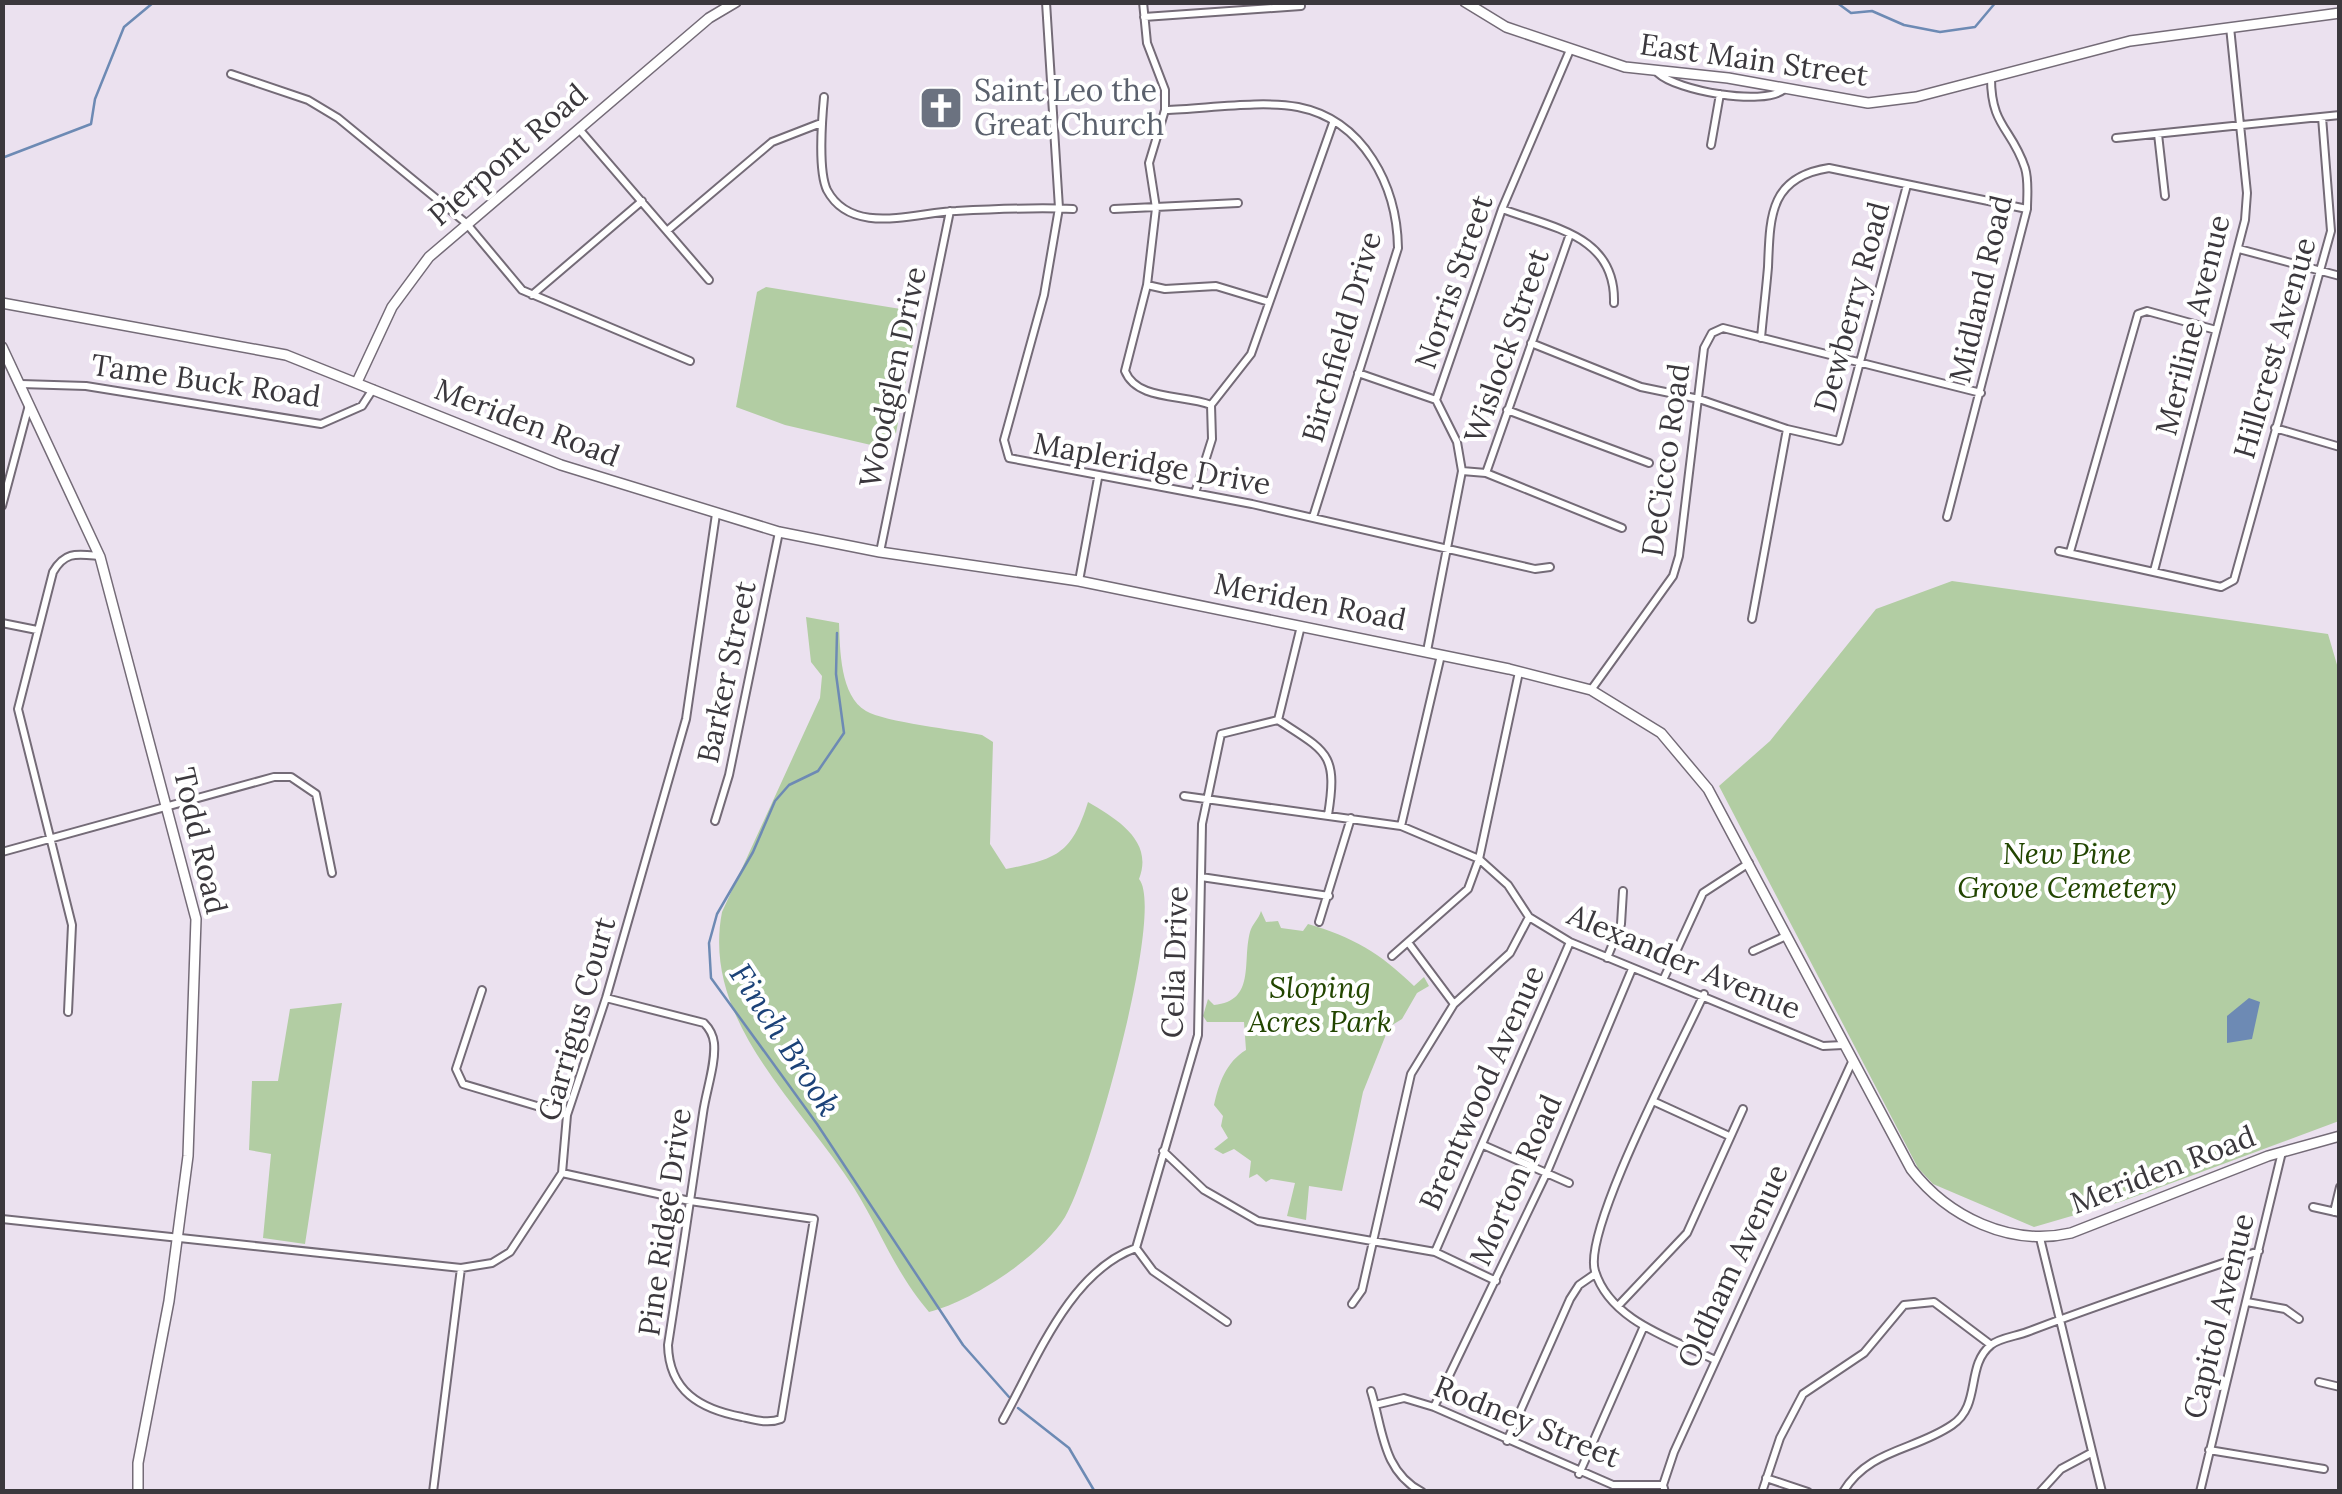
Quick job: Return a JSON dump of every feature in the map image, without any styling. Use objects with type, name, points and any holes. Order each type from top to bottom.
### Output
[{"type":"main road","name":"Pierpont Road","points":[[357,382],[408,282],[466,223],[709,18],[736,2]]},
{"type":"main road","name":"East Main Street","points":[[1465,2],[1506,27],[1570,50],[1658,73],[1728,78],[1849,102],[1886,102],[2130,41],[2340,14]]},
{"type":"main road","name":"Meriden Road","points":[[2,303],[267,350],[357,382],[578,472],[779,532],[880,552],[1078,581],[1520,671],[1591,690],[1633,713],[1669,741],[1708,789],[1842,1044],[1920,1181],[1975,1221],[2010,1235],[2040,1238],[2104,1222],[2282,1151],[2340,1136]]},
{"type":"main road","name":"Todd Road","points":[[2,346],[100,556],[192,898],[197,946],[188,1156],[138,1463],[138,1492]]},
{"type":"street","name":"Mapleridge Drive","points":[[1046,2],[1059,208],[1044,294],[1004,446],[1009,458],[1021,464],[1313,517],[1377,536],[1535,569],[1550,567]]},
{"type":"street","points":[[1143,2],[1147,43],[1165,90],[1165,110],[1150,163],[1156,208],[1146,285],[1125,371],[1130,384],[1210,405]]},
{"type":"street","points":[[1144,18],[1302,6]]},
{"type":"street","name":"Meriline Avenue","points":[[2154,572],[2239,248],[2247,193],[2230,27]]},
{"type":"street","name":"Norris Street","points":[[1427,652],[1462,472],[1453,432],[1436,400],[1502,209],[1570,50]]},
{"type":"street","points":[[1658,73],[1675,85],[1720,94],[1770,98],[1783,90]]},
{"type":"street","points":[[231,74],[308,100],[338,118],[466,223],[522,290],[690,361]]},
{"type":"street","name":"Midland Road","points":[[1947,518],[2027,209],[2027,174],[2018,150],[1999,126],[1991,104],[1991,76]]},
{"type":"street","points":[[1711,145],[1720,94]]},
{"type":"street","points":[[824,97],[821,123],[826,188],[844,210],[879,218],[911,219],[950,211],[1073,209]]},
{"type":"street","name":"Birchfield Drive","points":[[1165,110],[1296,107],[1333,122],[1368,147],[1398,223],[1398,248],[1313,517]]},
{"type":"street","points":[[2116,138],[2340,115]]},
{"type":"street","name":"Hillcrest Avenue","points":[[2154,572],[2228,586],[2234,580],[2332,231],[2336,198],[2322,117]]},
{"type":"street","points":[[1194,493],[1212,439],[1210,405],[1251,354],[1333,122]]},
{"type":"street","points":[[668,230],[772,142],[821,123]]},
{"type":"street","points":[[578,128],[709,280]]},
{"type":"street","points":[[2158,134],[2165,196]]},
{"type":"street","points":[[1981,393],[1761,338],[1769,220],[1781,193],[1801,172],[1829,168],[2027,209]]},
{"type":"street","name":"Dewberry Road","points":[[1786,429],[1839,441],[1907,185]]},
{"type":"street","points":[[532,295],[642,201]]},
{"type":"street","points":[[1114,209],[1238,203]]},
{"type":"street","points":[[1502,209],[1570,234],[1598,250],[1612,269],[1614,303]]},
{"type":"street","name":"Woodglen Drive","points":[[880,552],[950,211]]},
{"type":"street","name":"Wislock Street","points":[[1486,473],[1570,234]]},
{"type":"street","points":[[2239,248],[2340,276]]},
{"type":"street","points":[[1146,285],[1165,289],[1216,286],[1269,302]]},
{"type":"street","points":[[2070,552],[2138,314],[2147,311],[2216,330]]},
{"type":"street","name":"DeCicco Road","points":[[1591,690],[1672,576],[1679,556],[1704,348],[1712,333],[1722,328],[1761,338]]},
{"type":"street","points":[[1531,343],[1641,387],[1699,398],[1786,429],[1752,619]]},
{"type":"street","points":[[1358,373],[1436,400]]},
{"type":"street","name":"Tame Buck Road","points":[[21,384],[86,386],[320,424],[362,406],[373,389]]},
{"type":"street","points":[[2,506],[29,404]]},
{"type":"street","points":[[1507,410],[1649,464]]},
{"type":"street","points":[[2275,428],[2340,447]]},
{"type":"street","points":[[1462,472],[1486,473],[1622,528]]},
{"type":"street","points":[[1078,581],[1098,478]]},
{"type":"street","name":"Garrigus Court","points":[[2,1219],[177,1234],[462,1268],[492,1264],[510,1252],[562,1174],[567,1115],[606,998],[686,720],[716,514]]},
{"type":"street","name":"Barker Street","points":[[715,821],[729,775],[779,532]]},
{"type":"street","points":[[2060,551],[2154,572]]},
{"type":"street","points":[[68,1012],[72,925],[18,708],[36,630],[60,558],[70,554],[100,556]]},
{"type":"street","points":[[2,623],[36,630]]},
{"type":"street","points":[[1301,626],[1278,720],[1317,745],[1332,762],[1328,814]]},
{"type":"street","points":[[1401,826],[1441,655]]},
{"type":"street","points":[[1392,956],[1468,890],[1479,860],[1520,671]]},
{"type":"street","name":"Celia Drive","points":[[1136,1248],[1198,1035],[1205,798],[1221,734],[1278,720]]},
{"type":"street","points":[[2,852],[274,777],[290,777],[316,794],[332,873]]},
{"type":"street","name":"Alexander Avenue","points":[[1184,796],[1401,826],[1479,860],[1508,885],[1530,917],[1570,942],[1823,1046],[1842,1044]]},
{"type":"street","points":[[1319,922],[1351,818]]},
{"type":"street","points":[[1664,978],[1703,894],[1750,863]]},
{"type":"street","points":[[1201,877],[1329,896]]},
{"type":"street","points":[[1607,958],[1622,924],[1623,891]]},
{"type":"street","points":[[1352,1304],[1362,1290],[1411,1074],[1454,1004],[1510,953],[1530,917]]},
{"type":"street","points":[[1753,952],[1786,936]]},
{"type":"street","name":"Brentwood Avenue","points":[[1435,1252],[1570,942]]},
{"type":"street","points":[[1410,944],[1454,1004]]},
{"type":"street","name":"Morton Road","points":[[1434,1407],[1547,1172],[1632,969]]},
{"type":"street","points":[[482,990],[456,1069],[458,1078],[463,1084],[567,1115]]},
{"type":"street","points":[[1704,994],[1602,1214],[1592,1255],[1595,1274],[1618,1306],[1644,1326],[1715,1360]]},
{"type":"street","name":"Pine Ridge Drive","points":[[606,998],[704,1023],[712,1030],[715,1047],[690,1201],[669,1366],[693,1400],[722,1413],[773,1422],[782,1419],[814,1219],[690,1201]]},
{"type":"street","name":"Oldham Avenue","points":[[1664,1488],[1715,1360],[1852,1062]]},
{"type":"street","points":[[1655,1102],[1727,1135]]},
{"type":"street","points":[[1618,1306],[1687,1233],[1727,1135],[1743,1109]]},
{"type":"street","points":[[1483,1145],[1569,1183]]},
{"type":"street","points":[[1163,1151],[1204,1190],[1258,1221],[1435,1252],[1496,1281]]},
{"type":"street","name":"Capitol Avenue","points":[[2200,1492],[2282,1151]]},
{"type":"street","points":[[562,1174],[690,1201]]},
{"type":"street","points":[[2313,1207],[2337,1212],[2340,1187]]},
{"type":"street","points":[[2040,1238],[2102,1492]]},
{"type":"street","points":[[1003,1420],[1048,1340],[1096,1270],[1112,1257],[1136,1248],[1153,1270],[1227,1322]]},
{"type":"street","points":[[1843,1492],[1870,1461],[1950,1427],[1964,1415],[1973,1400],[1979,1364],[1991,1345],[2058,1318],[2259,1251]]},
{"type":"street","points":[[433,1492],[462,1268]]},
{"type":"street","points":[[1507,1441],[1570,1299],[1595,1274]]},
{"type":"street","points":[[1762,1492],[1803,1394],[1864,1353],[1904,1305],[1934,1302],[1991,1345]]},
{"type":"street","points":[[2247,1302],[2286,1310],[2300,1318]]},
{"type":"street","points":[[1579,1474],[1644,1326]]},
{"type":"street","points":[[2319,1382],[2340,1386]]},
{"type":"street","points":[[1371,1390],[1385,1450],[1398,1474],[1422,1492]]},
{"type":"street","name":"Rodney Street","points":[[1376,1406],[1404,1398],[1434,1407],[1579,1474],[1613,1485],[1664,1488]]},
{"type":"street","points":[[2210,1450],[2324,1470]]},
{"type":"street","points":[[2040,1492],[2060,1469],[2091,1453]]},
{"type":"street","points":[[1766,1478],[1808,1492]]},
{"type":"green space","points":[[766,287],[919,312],[896,433],[871,445],[785,425],[736,407],[757,292]]},
{"type":"green space","name":"New Pine Grove Cemetery","points":[[1952,581],[2328,634],[2340,675],[2339,1121],[2123,1201],[2034,1227],[1933,1184],[1918,1168],[1719,786],[1770,741],[1876,609]]},
{"type":"green space","points":[[806,617],[839,623],[846,683],[857,704],[866,711],[904,722],[982,735],[993,742],[990,844],[1006,869],[1060,851],[1076,833],[1088,802],[1121,824],[1141,853],[1139,879],[1145,901],[1134,989],[1107,1101],[1065,1217],[1040,1247],[1004,1275],[965,1298],[929,1312],[897,1266],[854,1188],[783,1092],[740,1025],[726,989],[719,952],[722,912],[820,698],[822,676],[811,662]]},
{"type":"green space","name":"Sloping Acres Park","points":[[1261,911],[1266,922],[1278,921],[1281,928],[1303,931],[1308,924],[1339,935],[1377,955],[1414,986],[1424,977],[1429,986],[1417,993],[1402,1019],[1389,1027],[1363,1092],[1342,1191],[1309,1186],[1306,1220],[1287,1216],[1295,1183],[1271,1179],[1266,1182],[1257,1174],[1249,1178],[1251,1161],[1234,1149],[1223,1154],[1214,1149],[1228,1138],[1221,1126],[1223,1116],[1214,1105],[1224,1074],[1246,1050],[1244,1022],[1207,1022],[1203,1016],[1208,999],[1214,1005],[1227,1002],[1242,988],[1250,932]]},
{"type":"green space","points":[[342,1003],[305,1244],[263,1238],[271,1154],[249,1150],[252,1081],[278,1081],[290,1009]]},
{"type":"water","points":[[2249,998],[2260,1002],[2252,1039],[2227,1043],[2227,1016]]},
{"type":"waterway","points":[[2,158],[91,124],[95,99],[124,27],[154,2]]},
{"type":"waterway","points":[[1836,2],[1851,13],[1872,11],[1904,25],[1940,32],[1975,27],[1996,2]]},
{"type":"waterway","name":"Finch Brook","points":[[837,633],[836,674],[844,733],[818,771],[789,785],[775,801],[753,852],[717,914],[709,943],[711,978],[817,1124],[963,1345],[1009,1397]]},
{"type":"waterway","name":"Finch Brook","points":[[1018,1408],[1069,1448],[1095,1492]]},
{"type":"place","name":"Saint Leo the Great Church","points":[[941,108]]}]
